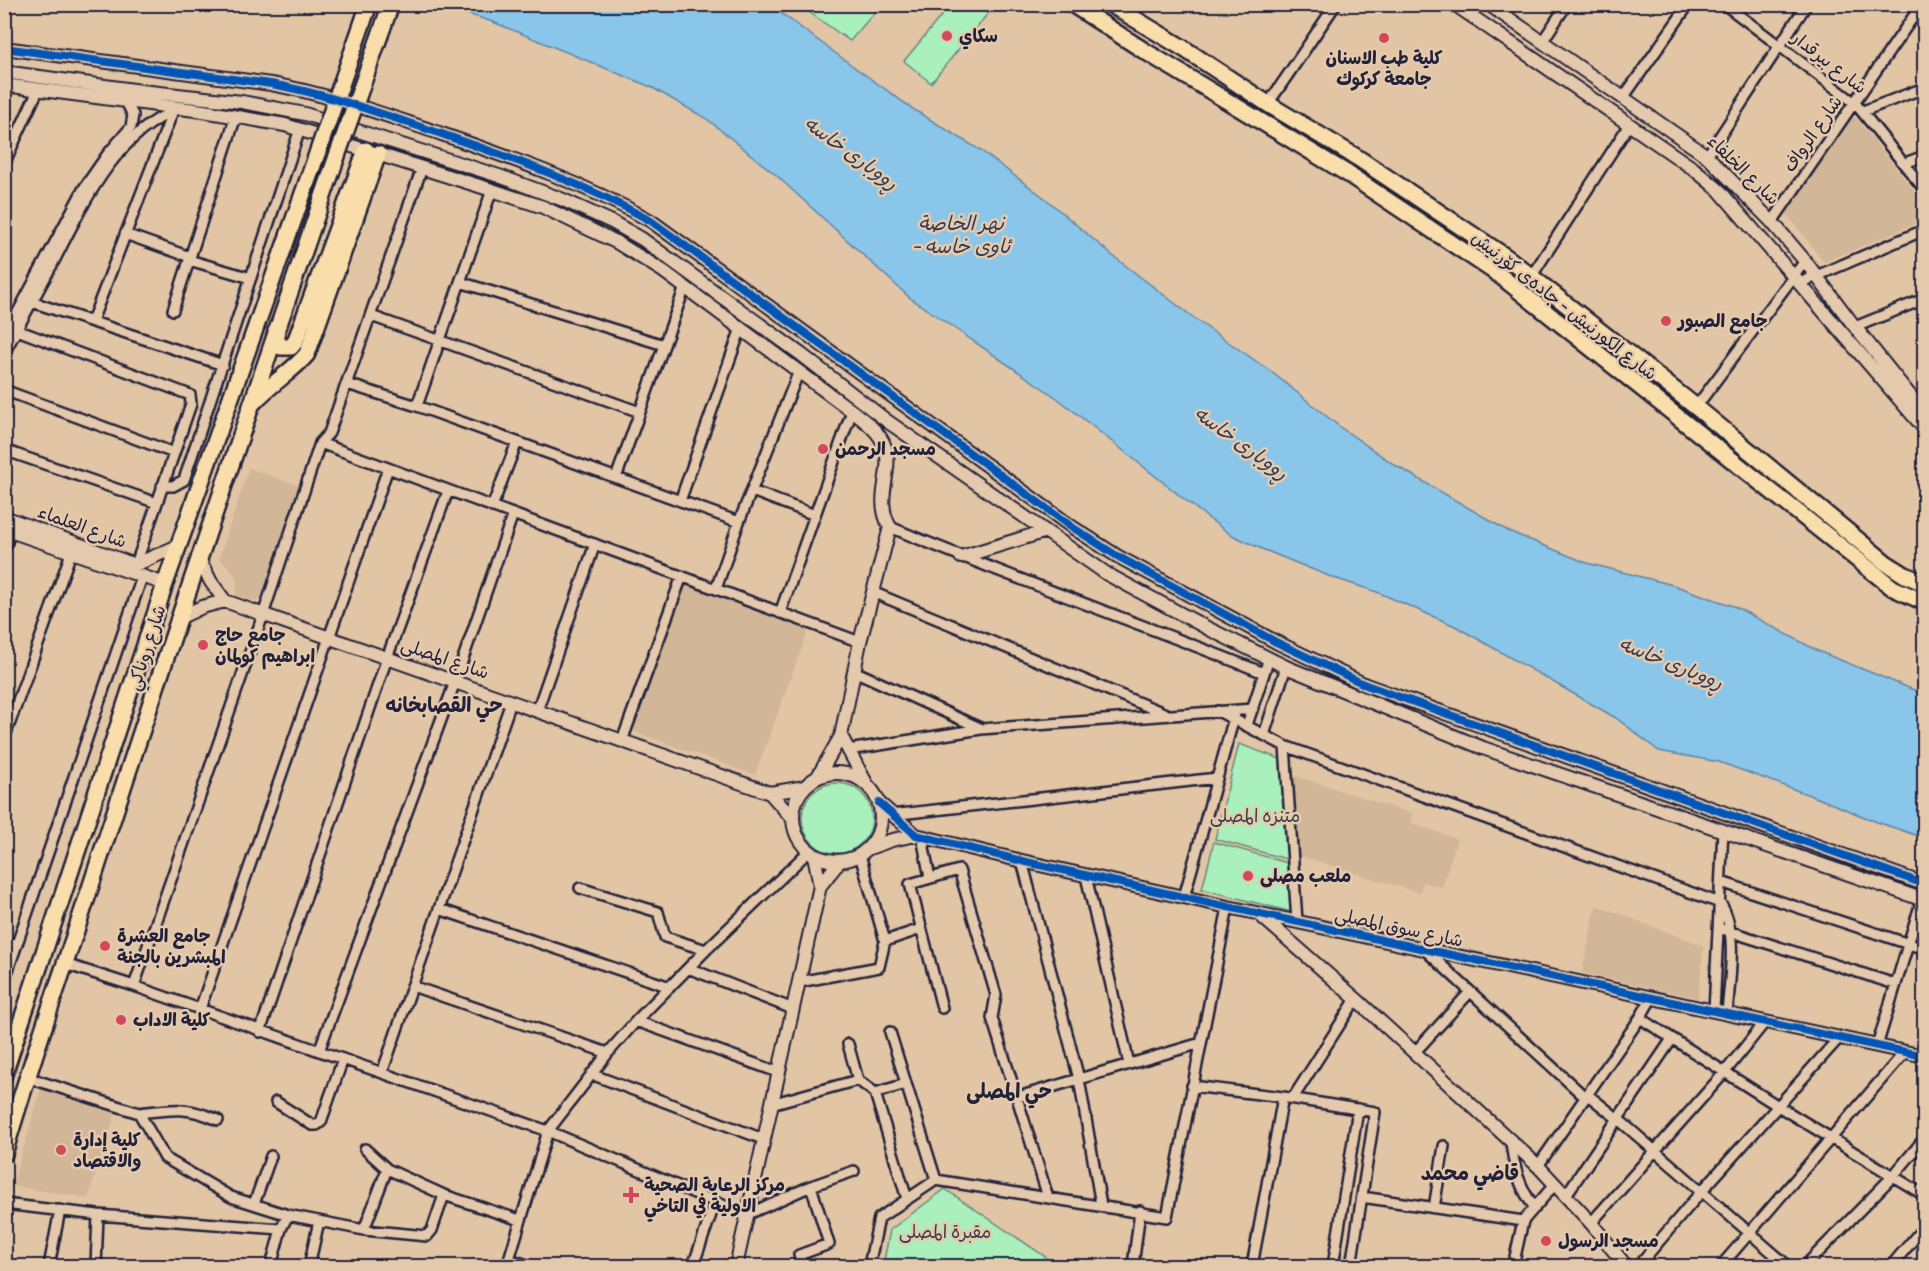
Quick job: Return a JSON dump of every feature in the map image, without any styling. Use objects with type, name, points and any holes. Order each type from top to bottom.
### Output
[{"type":"main road","name":"شارع روناكي","points":[[4,1074],[165,584],[369,4]]},
{"type":"main road","name":"شارع روناكي","points":[[4,1154],[26,1077],[177,619],[391,4]]},
{"type":"main road","name":"شارع الكورنيش - جادەی کۆرنیش","points":[[1072,4],[1348,174],[1497,274],[1893,588],[1924,602]]},
{"type":"main road","name":"شارع الكورنيش - جادەی کۆرنیش","points":[[1110,4],[1358,158],[1509,259],[1696,407],[1886,563],[1924,583]]},
{"type":"main road","points":[[276,331],[278,345],[281,348],[291,346],[295,342],[372,152]]},
{"type":"main road","points":[[250,406],[270,385],[307,354],[372,152]]},
{"type":"main road","points":[[1388,201],[1398,185]]},
{"type":"main road","points":[[1413,218],[1424,202]]},
{"type":"main road","points":[[1825,535],[1836,522]]},
{"type":"main road","points":[[70,874],[92,881]]},
{"type":"street","points":[[1269,104],[1336,4]]},
{"type":"street","points":[[1454,4],[1694,169],[1719,190],[1924,428]]},
{"type":"street","name":"شارع الخلفاء","points":[[1488,4],[1707,156],[1772,222],[1924,412]]},
{"type":"street","points":[[1542,42],[1567,4]]},
{"type":"street","points":[[1623,98],[1689,4]]},
{"type":"street","name":"شارع بيرقدار","points":[[1724,4],[1863,111],[1924,189]]},
{"type":"street","points":[[1707,156],[1808,4]]},
{"type":"street","name":"شارع الرواف","points":[[1772,222],[1922,4]]},
{"type":"street","points":[[1910,22],[1924,16]]},
{"type":"street","points":[[4,48],[271,84],[312,92],[507,156],[570,180],[651,221],[998,474],[1117,556],[1276,642],[1366,685],[1924,884]]},
{"type":"street","points":[[4,72],[270,106],[305,114],[561,199],[612,222],[642,239],[802,355],[887,422],[1043,532],[1107,574],[1286,667],[1483,748],[1923,900],[1876,1046]]},
{"type":"street","points":[[4,85],[177,110],[203,111],[300,129],[543,207],[640,256],[741,328],[875,430],[884,445],[888,462],[882,503],[890,527],[860,642],[841,736],[817,778]]},
{"type":"street","points":[[1863,111],[1924,88]]},
{"type":"street","points":[[4,164],[38,90]]},
{"type":"street","points":[[203,111],[204,97]]},
{"type":"street","points":[[4,353],[92,191],[128,139],[134,120],[132,111],[126,102]]},
{"type":"street","points":[[4,338],[84,188],[107,155],[158,119],[177,110]]},
{"type":"street","points":[[92,321],[177,110]]},
{"type":"street","points":[[173,310],[236,116]]},
{"type":"street","points":[[1531,277],[1629,125]]},
{"type":"street","points":[[162,486],[173,486],[184,480],[300,129]]},
{"type":"street","points":[[1905,164],[1924,156]]},
{"type":"street","points":[[134,986],[263,615],[320,443],[329,433],[422,168]]},
{"type":"street","points":[[443,174],[479,170]]},
{"type":"street","points":[[417,406],[492,190]]},
{"type":"street","points":[[642,239],[651,221]]},
{"type":"street","points":[[1797,279],[1816,275],[1924,230]]},
{"type":"street","points":[[126,234],[189,258],[252,278]]},
{"type":"street","points":[[1696,407],[1797,279],[1805,261]]},
{"type":"street","points":[[460,282],[664,345]]},
{"type":"street","points":[[616,478],[685,287]]},
{"type":"street","points":[[1855,327],[1924,299]]},
{"type":"street","points":[[32,302],[223,365]]},
{"type":"street","points":[[371,316],[640,412]]},
{"type":"street","points":[[680,501],[741,328]]},
{"type":"street","points":[[4,982],[137,572],[162,486],[191,404],[190,395],[18,330]]},
{"type":"street","points":[[716,589],[739,522],[799,371]]},
{"type":"street","points":[[347,384],[417,406],[739,522]]},
{"type":"street","points":[[4,390],[174,453]]},
{"type":"street","points":[[780,613],[852,411]]},
{"type":"street","points":[[492,507],[518,442]]},
{"type":"street","points":[[320,443],[860,642]]},
{"type":"street","points":[[4,450],[157,503]]},
{"type":"street","points":[[200,1009],[388,468]]},
{"type":"street","points":[[260,1032],[387,658],[448,490]]},
{"type":"street","points":[[752,491],[815,515]]},
{"type":"street","points":[[319,1051],[513,514]]},
{"type":"street","name":"شارع العلماء","points":[[4,518],[165,584]]},
{"type":"street","points":[[890,527],[961,557],[1033,582],[1264,673]]},
{"type":"street","points":[[4,550],[8,530]]},
{"type":"street","name":"شارع العلماء","points":[[8,530],[71,553],[137,572],[180,545]]},
{"type":"street","points":[[961,557],[1043,532]]},
{"type":"street","points":[[537,711],[595,544]]},
{"type":"street","points":[[4,739],[71,553]]},
{"type":"street","points":[[177,619],[202,607],[225,601],[211,582],[198,557]]},
{"type":"street","points":[[622,741],[682,576]]},
{"type":"street","points":[[872,592],[1168,715]]},
{"type":"street","name":"شارع المصلى","points":[[225,601],[770,793],[805,787]]},
{"type":"street","points":[[1247,725],[1269,658]]},
{"type":"street","points":[[1264,735],[1286,667]]},
{"type":"street","points":[[854,671],[981,729]]},
{"type":"street","points":[[1360,699],[1366,685]]},
{"type":"street","points":[[382,1073],[511,702]]},
{"type":"street","points":[[848,750],[981,729],[1218,711],[1235,714],[1253,709]]},
{"type":"street","points":[[1235,714],[1247,725],[1285,746],[1720,903],[1725,910],[1731,932],[1727,1014]]},
{"type":"street","points":[[1184,897],[1235,714]]},
{"type":"street","points":[[841,736],[879,803],[881,819],[878,835],[864,851],[850,860],[826,860],[811,853],[795,831],[793,819],[798,797],[805,787],[817,778],[830,774],[856,777],[867,785]]},
{"type":"street","points":[[1285,746],[1297,921]]},
{"type":"street","points":[[891,815],[1217,778]]},
{"type":"street","name":"شارع المصلى","points":[[770,793],[793,819]]},
{"type":"street","name":"شارع سوق المصلى","points":[[879,803],[919,836]]},
{"type":"street","points":[[1714,1011],[1723,830]]},
{"type":"street","points":[[919,836],[930,878]]},
{"type":"street","name":"شارع سوق المصلى","points":[[864,851],[892,840],[919,836],[1259,914],[1924,1056]]},
{"type":"street","points":[[799,982],[879,968],[885,941],[864,851]]},
{"type":"street","points":[[811,853],[820,886]]},
{"type":"street","points":[[530,1266],[508,1263],[548,1131],[591,1074],[636,1021],[706,950],[811,853]]},
{"type":"street","points":[[736,1266],[820,886],[839,861]]},
{"type":"street","points":[[1022,861],[1079,1079],[1101,1205]]},
{"type":"street","points":[[942,1008],[910,884],[959,870],[996,995],[992,1018],[1048,1197]]},
{"type":"street","points":[[1086,876],[1129,1064]]},
{"type":"street","points":[[1721,882],[1924,949]]},
{"type":"street","points":[[580,888],[658,912],[665,937],[706,950]]},
{"type":"street","points":[[869,1266],[879,1218],[936,1180],[1167,1217],[1228,907]]},
{"type":"street","points":[[439,909],[670,987]]},
{"type":"street","points":[[1259,914],[1356,999],[1538,1167],[1591,1223],[1626,1266]]},
{"type":"street","points":[[1719,928],[1895,984]]},
{"type":"street","points":[[885,941],[921,929]]},
{"type":"street","points":[[4,941],[16,945]]},
{"type":"street","points":[[1422,948],[1587,1097],[1618,1119],[1788,1266]]},
{"type":"street","points":[[65,964],[548,1131],[746,1215],[811,1186],[854,1171]]},
{"type":"street","points":[[688,968],[793,1009]]},
{"type":"street","points":[[412,986],[608,1053]]},
{"type":"street","points":[[1414,1053],[1470,992]]},
{"type":"street","points":[[1538,1167],[1652,997]]},
{"type":"street","points":[[1293,1098],[1356,999]]},
{"type":"street","points":[[1640,1018],[1924,1195]]},
{"type":"street","points":[[636,1021],[778,1072]]},
{"type":"street","points":[[1591,1223],[1656,1152],[1765,1022]]},
{"type":"street","points":[[890,1032],[936,1180]]},
{"type":"street","points":[[1638,1266],[1839,1038]]},
{"type":"street","points":[[1566,1196],[1672,1040]]},
{"type":"street","points":[[1018,1097],[1201,1043]]},
{"type":"street","points":[[848,1044],[858,1080],[875,1093],[907,1199]]},
{"type":"street","points":[[1721,1266],[1833,1139],[1905,1052]]},
{"type":"street","points":[[276,1102],[312,1125],[317,1125],[321,1122],[343,1059]]},
{"type":"street","points":[[591,1074],[763,1139]]},
{"type":"street","points":[[26,1077],[139,1113],[175,1109],[198,1111],[218,1120]]},
{"type":"street","points":[[771,1104],[858,1080]]},
{"type":"street","points":[[875,1093],[906,1084]]},
{"type":"street","points":[[1192,1086],[1282,1096],[1375,1112],[1351,1266]]},
{"type":"street","points":[[1252,1266],[1282,1096]]},
{"type":"street","points":[[1333,1266],[1358,1109]]},
{"type":"street","points":[[139,1113],[165,1158],[231,1197],[288,1215],[364,1230],[427,1236],[432,1230],[444,1196]]},
{"type":"street","points":[[1805,1266],[1894,1175],[1924,1139]]},
{"type":"street","points":[[1511,1142],[1517,1178],[1534,1208]]},
{"type":"street","points":[[1434,1208],[1444,1146]]},
{"type":"street","points":[[365,1149],[387,1169],[444,1196],[520,1220]]},
{"type":"street","points":[[254,1204],[271,1156]]},
{"type":"street","points":[[364,1230],[387,1169]]},
{"type":"street","points":[[1513,1266],[1523,1221],[1555,1184]]},
{"type":"street","points":[[802,1266],[799,1255],[829,1244],[811,1186]]},
{"type":"street","points":[[1362,1197],[1523,1221]]},
{"type":"street","points":[[693,1266],[715,1203]]},
{"type":"street","points":[[4,1204],[98,1215],[281,1229]]},
{"type":"street","points":[[49,1266],[60,1210]]},
{"type":"street","points":[[1133,1266],[1140,1212]]},
{"type":"street","points":[[96,1266],[98,1215]]},
{"type":"street","points":[[271,1266],[281,1229],[288,1215]]},
{"type":"street","points":[[309,1266],[319,1221]]},
{"type":"street","points":[[1891,1266],[1924,1227]]},
{"type":"shaded area","points":[[1851,112],[1924,203],[1924,220],[1824,262],[1785,212]]},
{"type":"shaded area","points":[[249,468],[299,486],[261,598],[256,601],[236,595],[235,575],[219,558]]},
{"type":"shaded area","points":[[686,582],[808,631],[755,775],[632,731]]},
{"type":"shaded area","points":[[1292,775],[1413,814],[1411,823],[1457,839],[1442,887],[1423,882],[1420,893],[1297,855]]},
{"type":"shaded area","points":[[1596,905],[1704,946],[1698,998],[1582,973]]},
{"type":"shaded area","points":[[41,1089],[116,1112],[88,1198],[12,1186]]},
{"type":"green space","name":"سكاي","points":[[951,4],[978,5],[990,11],[931,83],[904,61]]},
{"type":"green space","points":[[799,5],[881,5],[850,41]]},
{"type":"green space","name":"متنزه المصلى","points":[[1239,744],[1286,761],[1290,860],[1215,839]]},
{"type":"green space","points":[[837,783],[850,786],[862,793],[869,805],[872,818],[869,831],[862,843],[850,850],[837,853],[824,850],[812,843],[805,831],[802,818],[805,805],[812,793],[824,786]]},
{"type":"green space","name":"ملعب مصلى","points":[[1214,842],[1291,864],[1296,913],[1202,889]]},
{"type":"green space","name":"مقبرة المصلى","points":[[945,1189],[1059,1266],[883,1266],[890,1230]]},
{"type":"water","name":"نهر الخاصة - ئاوی خاسە","points":[[439,5],[770,5],[916,111],[980,150],[1046,199],[1113,256],[1202,324],[1269,370],[1340,427],[1395,465],[1508,531],[1587,563],[1673,585],[1736,607],[1818,651],[1924,694],[1924,838],[1719,762],[1659,751],[1616,718],[1455,626],[1377,592],[1331,577],[1230,534],[1057,398],[910,298],[776,175],[707,119],[651,87],[493,22]]},
{"type":"cycle path","points":[[4,48],[292,88],[353,104],[571,182],[651,221],[1072,527],[1117,556],[1276,642],[1366,685],[1924,884]]},
{"type":"cycle path","points":[[879,803],[916,835],[1022,861],[1924,1056]]},
{"type":"place","name":"سكاي","points":[[947,36]]},
{"type":"place","name":"كلية طب الاسنان جامعة كركوك","points":[[1384,38]]},
{"type":"place","name":"جامع الصبور","points":[[1666,321]]},
{"type":"place","name":"مسجد الرحمن","points":[[823,449]]},
{"type":"place","name":"جامع حاج ابراهيم كولمان","points":[[203,645]]},
{"type":"place","name":"ملعب مصلى","points":[[1248,876]]},
{"type":"place","name":"جامع العشرة المبشرين بالجنة","points":[[105,946]]},
{"type":"place","name":"كلية الاداب","points":[[121,1020]]},
{"type":"place","name":"كلية إدارة والاقتصاد","points":[[61,1150]]},
{"type":"place","name":"مركز الرعاية الصحية الاولية في التاخي","points":[[631,1195]]},
{"type":"place","name":"مسجد الرسول","points":[[1546,1241]]},
{"type":"district","name":"حي القصابخانه","points":[[444,705]]},
{"type":"district","name":"حي المصلى","points":[[1009,1091]]},
{"type":"district","name":"قاضي محمد","points":[[1470,1173]]},
{"type":"water label","name":"ڕووباری خاسە","points":[[851,153]]},
{"type":"water label","name":"ڕووباری خاسە","points":[[1241,443]]},
{"type":"water label","name":"ڕووباری خاسە","points":[[1671,663]]}]
